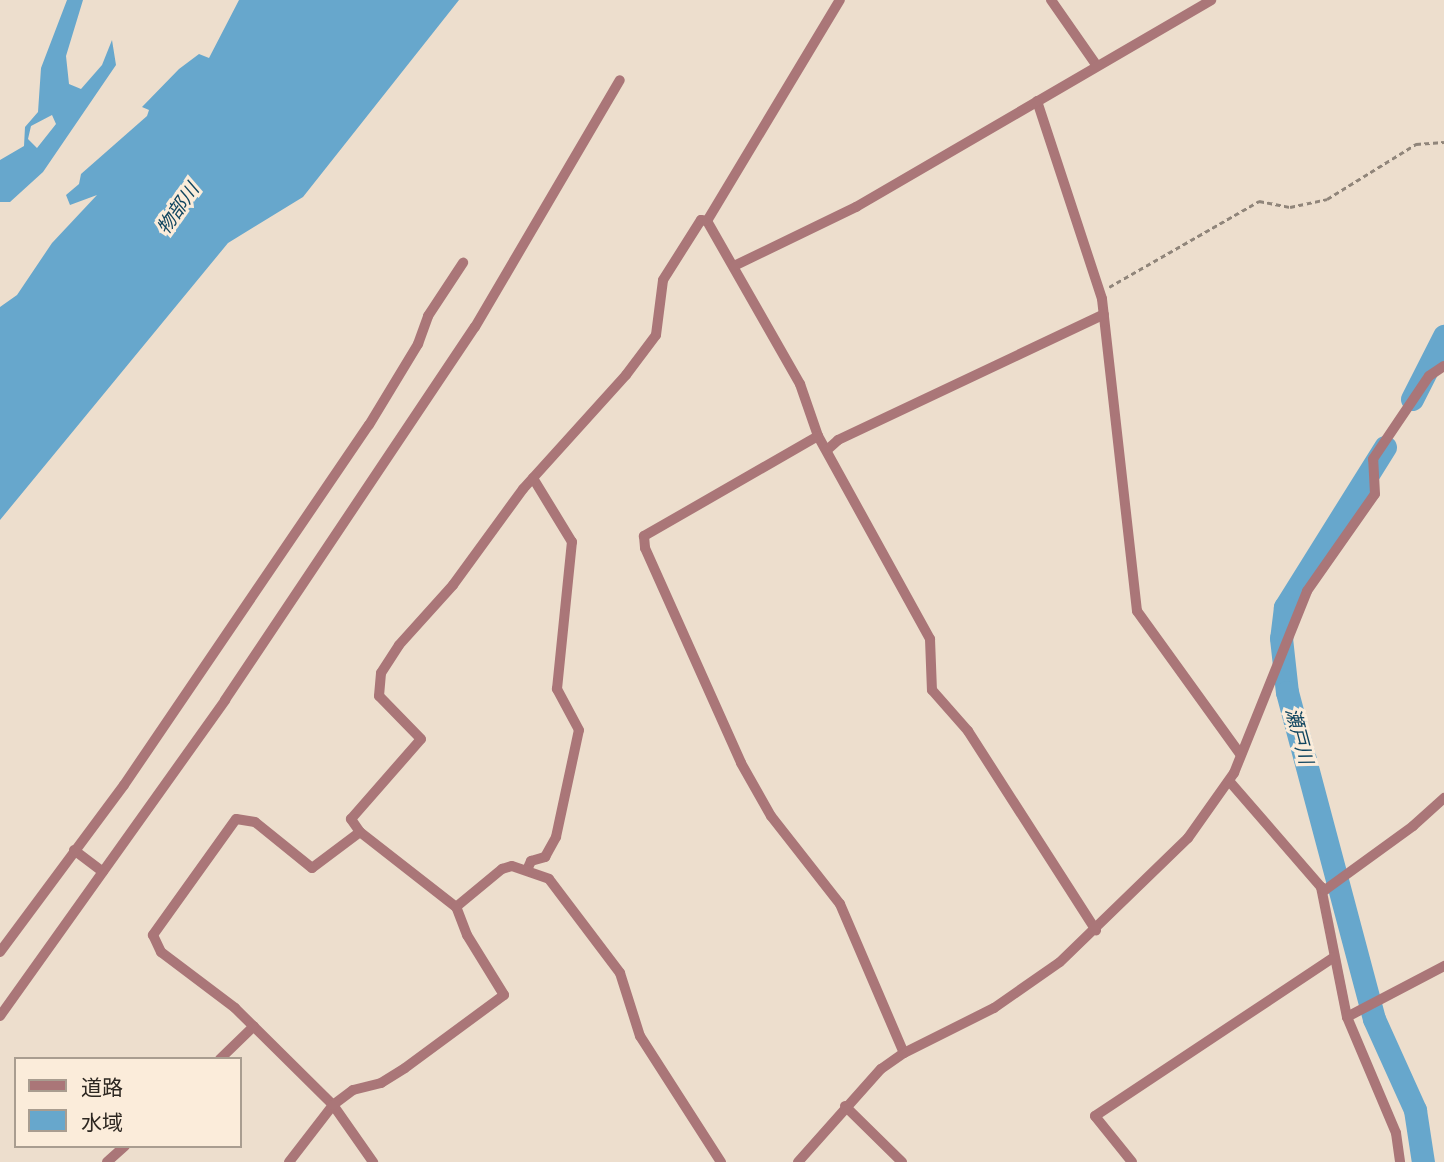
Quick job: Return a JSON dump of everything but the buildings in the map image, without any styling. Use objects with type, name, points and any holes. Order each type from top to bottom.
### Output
[{"type":"street","points":[[707,221],[840,0]]},
{"type":"street","points":[[1051,0],[1097,66]]},
{"type":"street","points":[[734,266],[856,207],[1211,0]]},
{"type":"street","points":[[0,1016],[225,700],[475,327],[620,80]]},
{"type":"street","points":[[1037,102],[1100,292],[1137,611],[1240,754]]},
{"type":"street","points":[[289,1162],[333,1105],[353,1090],[381,1083],[405,1068],[504,995],[467,935],[456,907],[360,832],[351,819],[421,739],[379,696],[381,673],[533,478],[656,335],[663,280],[701,220],[707,221],[800,384],[818,436],[930,639],[933,690],[968,731],[1096,930]]},
{"type":"street","points":[[0,952],[124,785],[369,425],[413,354],[428,316],[463,263]]},
{"type":"street","points":[[827,450],[838,440],[1104,314]]},
{"type":"street","points":[[798,1162],[845,1105],[904,1053],[1017,994],[1096,930],[1188,838],[1230,782],[1307,591],[1376,494],[1373,459],[1429,376],[1444,366]]},
{"type":"street","points":[[818,436],[644,536],[645,548],[741,763],[771,816],[829,884],[904,1053]]},
{"type":"street","points":[[527,870],[531,861],[545,857],[556,837],[579,730],[558,689],[572,542],[533,478]]},
{"type":"street","points":[[1230,782],[1325,890],[1413,827],[1444,799]]},
{"type":"street","points":[[360,832],[312,868],[255,822],[244,817],[236,819],[162,918],[153,935],[156,945],[254,1026],[333,1105],[373,1162]]},
{"type":"street","points":[[74,850],[103,872]]},
{"type":"street","points":[[456,907],[502,869],[512,866],[549,879],[620,973],[640,1035],[714,1160]]},
{"type":"street","points":[[1321,887],[1347,1017],[1396,1133],[1400,1162]]},
{"type":"street","points":[[1132,1162],[1095,1116],[1334,957]]},
{"type":"street","points":[[1347,1017],[1444,966]]},
{"type":"street","points":[[222,1057],[254,1026]]},
{"type":"street","points":[[845,1105],[902,1162]]},
{"type":"street","points":[[107,1162],[123,1148]]},
{"type":"path","points":[[1100,292],[1259,201],[1290,207],[1327,199],[1416,144],[1444,142]]},
{"type":"water","points":[[67,0],[83,0],[66,56],[69,84],[81,89],[102,65],[112,40],[116,65],[43,172],[10,202],[0,202],[0,160],[24,146],[25,127],[38,112],[41,68]],"holes":[[[52,115],[56,124],[37,148],[28,139],[31,126]]]},
{"type":"water","name":"物部川","points":[[239,0],[459,0],[303,197],[228,243],[0,520],[0,307],[17,295],[52,243],[97,195],[70,205],[66,195],[79,184],[81,174],[147,116],[149,110],[142,107],[179,69],[199,54],[209,58]]},
{"type":"waterway","name":"瀬戸川","points":[[1412,399],[1444,336]]},
{"type":"waterway","name":"瀬戸川","points":[[1385,447],[1285,607],[1281,638],[1287,692],[1374,1019],[1415,1110],[1423,1162]]}]
